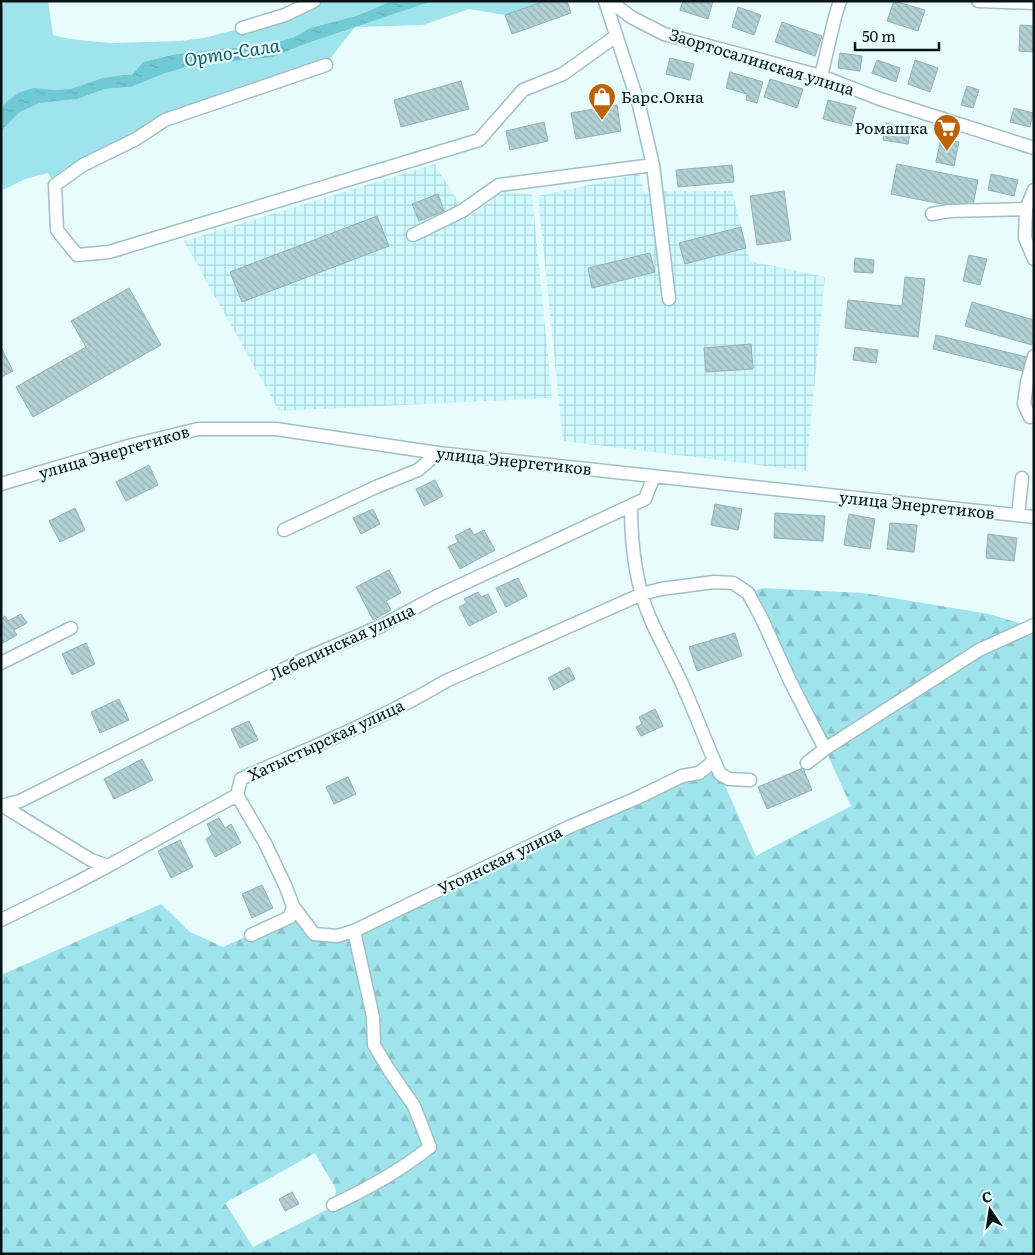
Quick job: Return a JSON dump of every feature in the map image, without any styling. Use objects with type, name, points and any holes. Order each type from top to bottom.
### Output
[{"type":"street","points":[[242,28],[285,15],[314,1]]},
{"type":"street","points":[[605,1],[639,105],[653,165],[669,298]]},
{"type":"street","name":"Заортосалинская улица","points":[[610,1],[631,17],[664,34],[821,76],[880,99],[1034,148]]},
{"type":"street","points":[[821,76],[840,1]]},
{"type":"street","points":[[978,1],[1034,3]]},
{"type":"street","points":[[326,65],[165,120],[136,139],[83,165],[55,184],[57,230],[77,256],[109,252],[479,140],[523,90],[563,74],[616,36]]},
{"type":"street","points":[[413,235],[462,211],[499,185],[653,165]]},
{"type":"street","points":[[1033,256],[1026,238],[1026,209],[1034,190]]},
{"type":"street","points":[[932,214],[949,211],[1026,209]]},
{"type":"street","points":[[1030,417],[1024,404],[1026,382],[1034,356]]},
{"type":"street","name":"улица Энергетиков","points":[[1,484],[132,445],[198,428],[276,429],[438,453],[1034,517]]},
{"type":"street","points":[[284,530],[418,470],[438,453]]},
{"type":"street","name":"Лебединская улица","points":[[2,806],[20,801],[302,660],[381,626],[437,596],[631,506],[644,499],[654,476]]},
{"type":"street","points":[[1018,515],[1022,478]]},
{"type":"street","points":[[631,506],[636,570],[650,617],[683,687],[720,774],[729,779],[750,780]]},
{"type":"street","points":[[642,594],[660,589],[714,582],[733,583],[748,593],[825,749]]},
{"type":"street","name":"Хатыстырская улица","points":[[1,920],[70,886],[237,796],[241,779],[342,734],[544,636],[642,594]]},
{"type":"street","points":[[807,763],[825,749],[979,650],[1034,625]]},
{"type":"street","points":[[1,663],[71,628]]},
{"type":"street","name":"Угоянская улица","points":[[293,906],[314,934],[337,936],[354,931],[569,827],[637,798],[682,776],[699,773],[714,761]]},
{"type":"street","points":[[237,796],[265,843],[293,906],[290,917],[251,935]]},
{"type":"street","points":[[2,806],[91,860],[108,866]]},
{"type":"street","points":[[333,1206],[408,1165],[430,1147],[414,1106],[374,1045],[373,1017],[354,931]]},
{"type":"shaded area","points":[[435,164],[468,218],[502,192],[532,194],[552,398],[279,411],[184,241]]},
{"type":"shaded area","points":[[639,174],[645,194],[667,191],[732,191],[750,261],[825,277],[806,471],[563,441],[538,196]]},
{"type":"green space","points":[[5,1],[48,1],[53,35],[70,39],[110,43],[180,41],[204,38],[242,28],[314,1],[391,1],[359,15],[310,28],[294,37],[262,47],[229,48],[176,54],[143,62],[132,75],[102,78],[70,89],[53,90],[6,102],[1,109],[1,10]]},
{"type":"green space","points":[[433,1],[545,1],[505,15],[469,9],[423,25],[356,27]]},
{"type":"green space","points":[[355,27],[326,65],[165,120],[55,185],[48,173],[25,179],[1,191],[1,131],[20,112],[40,103],[78,99],[105,89],[131,87],[163,74],[190,66],[273,57]]},
{"type":"green space","points":[[763,588],[863,593],[989,614],[1029,626],[1034,625],[1034,1254],[1,1254],[1,975],[161,904],[190,932],[223,947],[290,917],[293,906],[314,934],[337,936],[699,773],[720,774],[756,856],[851,806],[748,593]],"holes":[[[315,1153],[336,1189],[334,1206],[253,1247],[225,1203]]]},
{"type":"water","name":"Орто-Сала","points":[[391,1],[433,1],[305,44],[273,57],[190,66],[163,74],[131,87],[105,89],[78,99],[40,103],[20,112],[1,131],[1,109],[6,102],[20,92],[34,88],[70,89],[102,78],[132,75],[143,62],[176,54],[229,48],[262,47],[294,37],[310,28],[359,15]]},
{"type":"building","points":[[545,1],[567,1],[571,13],[512,34],[505,15]]},
{"type":"building","points":[[683,1],[713,1],[708,19],[680,10]]},
{"type":"building","points":[[894,1],[925,10],[918,31],[887,21]]},
{"type":"building","points":[[738,7],[761,15],[754,35],[732,27]]},
{"type":"building","points":[[782,22],[822,36],[815,56],[775,42]]},
{"type":"building","points":[[1020,25],[1034,26],[1034,52],[1019,51]]},
{"type":"building","points":[[840,53],[862,56],[860,71],[838,68]]},
{"type":"building","points":[[670,58],[694,64],[690,80],[666,74]]},
{"type":"building","points":[[877,60],[900,68],[896,82],[872,73]]},
{"type":"building","points":[[915,60],[938,68],[930,92],[908,84]]},
{"type":"building","points":[[730,72],[763,82],[757,103],[746,100],[747,94],[726,88]]},
{"type":"building","points":[[770,79],[803,89],[797,108],[764,97]]},
{"type":"building","points":[[461,81],[469,109],[401,127],[394,100]]},
{"type":"building","points":[[967,86],[979,90],[973,108],[961,105]]},
{"type":"building","points":[[828,100],[856,107],[851,126],[823,119]]},
{"type":"building","points":[[617,105],[621,131],[576,139],[571,113]]},
{"type":"building","points":[[1014,108],[1033,113],[1030,127],[1010,122]]},
{"type":"building","points":[[544,122],[548,141],[510,150],[506,131]]},
{"type":"building","points":[[886,123],[911,128],[908,144],[883,140]]},
{"type":"building","points":[[941,138],[959,142],[954,166],[936,162]]},
{"type":"building","points":[[897,164],[978,180],[972,210],[891,194]]},
{"type":"building","points":[[732,165],[734,182],[678,187],[676,170]]},
{"type":"building","points":[[991,174],[1018,180],[1014,196],[988,190]]},
{"type":"building","points":[[784,191],[791,240],[757,245],[750,196]]},
{"type":"building","points":[[438,194],[444,211],[419,221],[412,204]]},
{"type":"building","points":[[377,216],[389,246],[242,302],[230,272]]},
{"type":"building","points":[[741,227],[746,248],[685,264],[679,243]]},
{"type":"building","points":[[650,253],[655,272],[592,288],[588,268]]},
{"type":"building","points":[[969,255],[987,259],[980,285],[963,281]]},
{"type":"building","points":[[855,258],[874,260],[873,273],[854,272]]},
{"type":"building","points":[[905,277],[925,279],[918,337],[845,328],[848,300],[902,306]]},
{"type":"building","points":[[129,288],[161,345],[33,417],[16,387],[86,347],[71,321]]},
{"type":"building","points":[[972,302],[1034,320],[1032,345],[965,326]]},
{"type":"building","points":[[936,335],[1027,357],[1023,371],[933,349]]},
{"type":"building","points":[[751,344],[753,369],[706,372],[704,348]]},
{"type":"building","points":[[1,347],[13,371],[1,377]]},
{"type":"building","points":[[855,347],[878,350],[876,363],[853,360]]},
{"type":"building","points":[[149,465],[158,485],[126,501],[116,482]]},
{"type":"building","points":[[435,480],[443,496],[424,506],[416,489]]},
{"type":"building","points":[[715,504],[742,509],[738,530],[711,525]]},
{"type":"building","points":[[75,508],[85,530],[60,542],[49,521]]},
{"type":"building","points":[[373,509],[380,524],[361,534],[353,518]]},
{"type":"building","points":[[775,513],[825,516],[823,541],[774,538]]},
{"type":"building","points":[[849,514],[875,519],[870,549],[844,545]]},
{"type":"building","points":[[890,523],[917,525],[914,552],[887,549]]},
{"type":"building","points":[[470,528],[474,535],[484,530],[495,550],[460,569],[448,547],[458,542],[455,536]]},
{"type":"building","points":[[988,534],[1017,538],[1014,561],[986,558]]},
{"type":"building","points":[[389,570],[401,593],[386,601],[391,610],[373,620],[356,587]]},
{"type":"building","points":[[518,578],[527,596],[506,607],[496,588]]},
{"type":"building","points":[[478,592],[481,597],[488,594],[497,612],[469,626],[459,607],[467,603],[464,599]]},
{"type":"building","points":[[21,614],[27,623],[14,630],[17,635],[1,644],[1,618],[5,616],[8,621]]},
{"type":"building","points":[[735,633],[742,656],[697,671],[689,647]]},
{"type":"building","points":[[86,643],[95,664],[72,675],[62,654]]},
{"type":"building","points":[[569,667],[575,679],[554,690],[548,678]]},
{"type":"building","points":[[119,699],[129,720],[100,733],[91,712]]},
{"type":"building","points":[[655,709],[663,726],[641,736],[636,727],[642,724],[639,717]]},
{"type":"building","points":[[249,721],[258,740],[240,748],[231,729]]},
{"type":"building","points":[[142,759],[153,780],[114,799],[104,779]]},
{"type":"building","points":[[803,768],[812,790],[767,809],[758,787]]},
{"type":"building","points":[[348,777],[356,794],[334,804],[326,787]]},
{"type":"building","points":[[219,818],[225,828],[231,824],[241,843],[215,857],[206,839],[212,835],[207,824]]},
{"type":"building","points":[[180,840],[193,867],[171,878],[158,851]]},
{"type":"building","points":[[262,885],[273,908],[252,918],[242,894]]},
{"type":"building","points":[[292,1192],[299,1204],[285,1211],[279,1199]]},
{"type":"place","name":"Барс.Окна","points":[[602,121]]},
{"type":"place","name":"Ромашка","points":[[947,152]]}]
